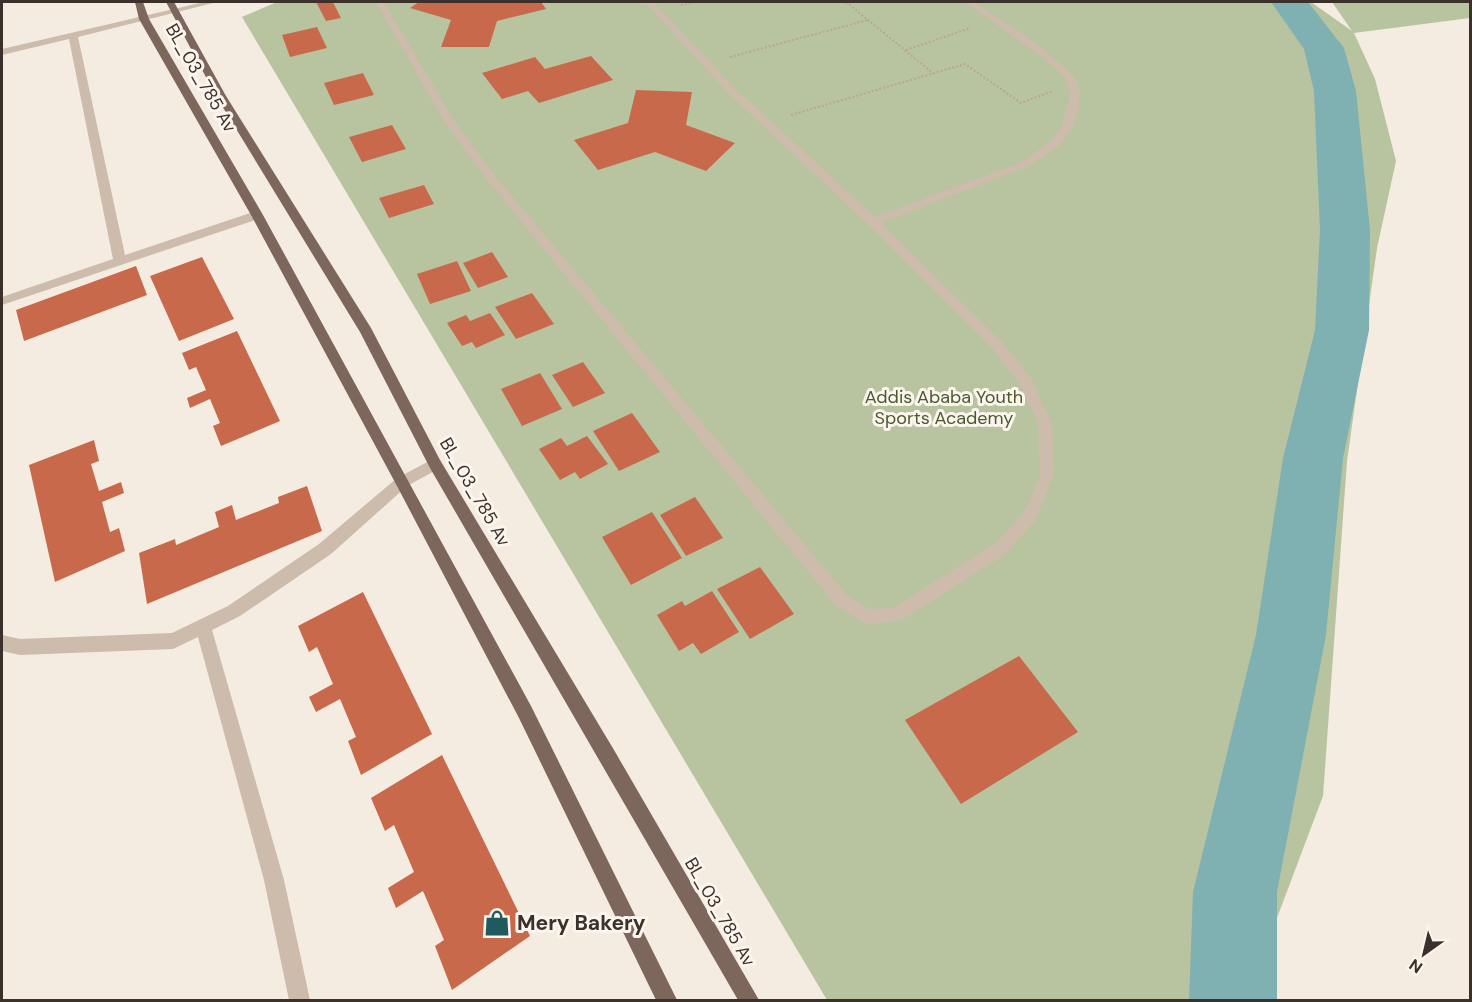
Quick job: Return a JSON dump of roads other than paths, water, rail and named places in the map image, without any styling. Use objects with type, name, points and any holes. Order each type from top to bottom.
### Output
[{"type":"main road","name":"BL_03_785 Av","points":[[139,2],[144,19],[257,215],[525,712],[667,1000]]},
{"type":"main road","name":"BL_03_785 Av","points":[[173,6],[221,96],[366,331],[435,464],[749,1000]]},
{"type":"street","points":[[2,52],[144,19],[173,6],[213,2]]},
{"type":"street","points":[[380,2],[450,123],[492,179],[843,602],[868,617],[896,615],[1000,549],[1030,516],[1047,476],[1045,423],[1025,380],[997,345],[873,222],[764,123],[649,2]]},
{"type":"street","points":[[873,222],[1025,165],[1053,146],[1070,125],[1075,100],[1073,83],[1062,70],[1023,38],[969,2]]},
{"type":"street","points":[[73,35],[120,262]]},
{"type":"street","points":[[2,301],[257,215]]},
{"type":"street","points":[[2,643],[20,647],[174,641],[234,610],[325,549],[402,482],[435,464]]},
{"type":"street","points":[[203,626],[274,880],[299,1000]]},
{"type":"waterway","points":[[1233,1000],[1235,892],[1291,635],[1313,458],[1342,330],[1345,230],[1335,91],[1324,48],[1289,2]]},
{"type":"place","name":"Mery Bakery","points":[[497,923]]},
{"type":"park label","name":"Addis Ababa Youth Sports Academy","points":[[944,407]]}]
